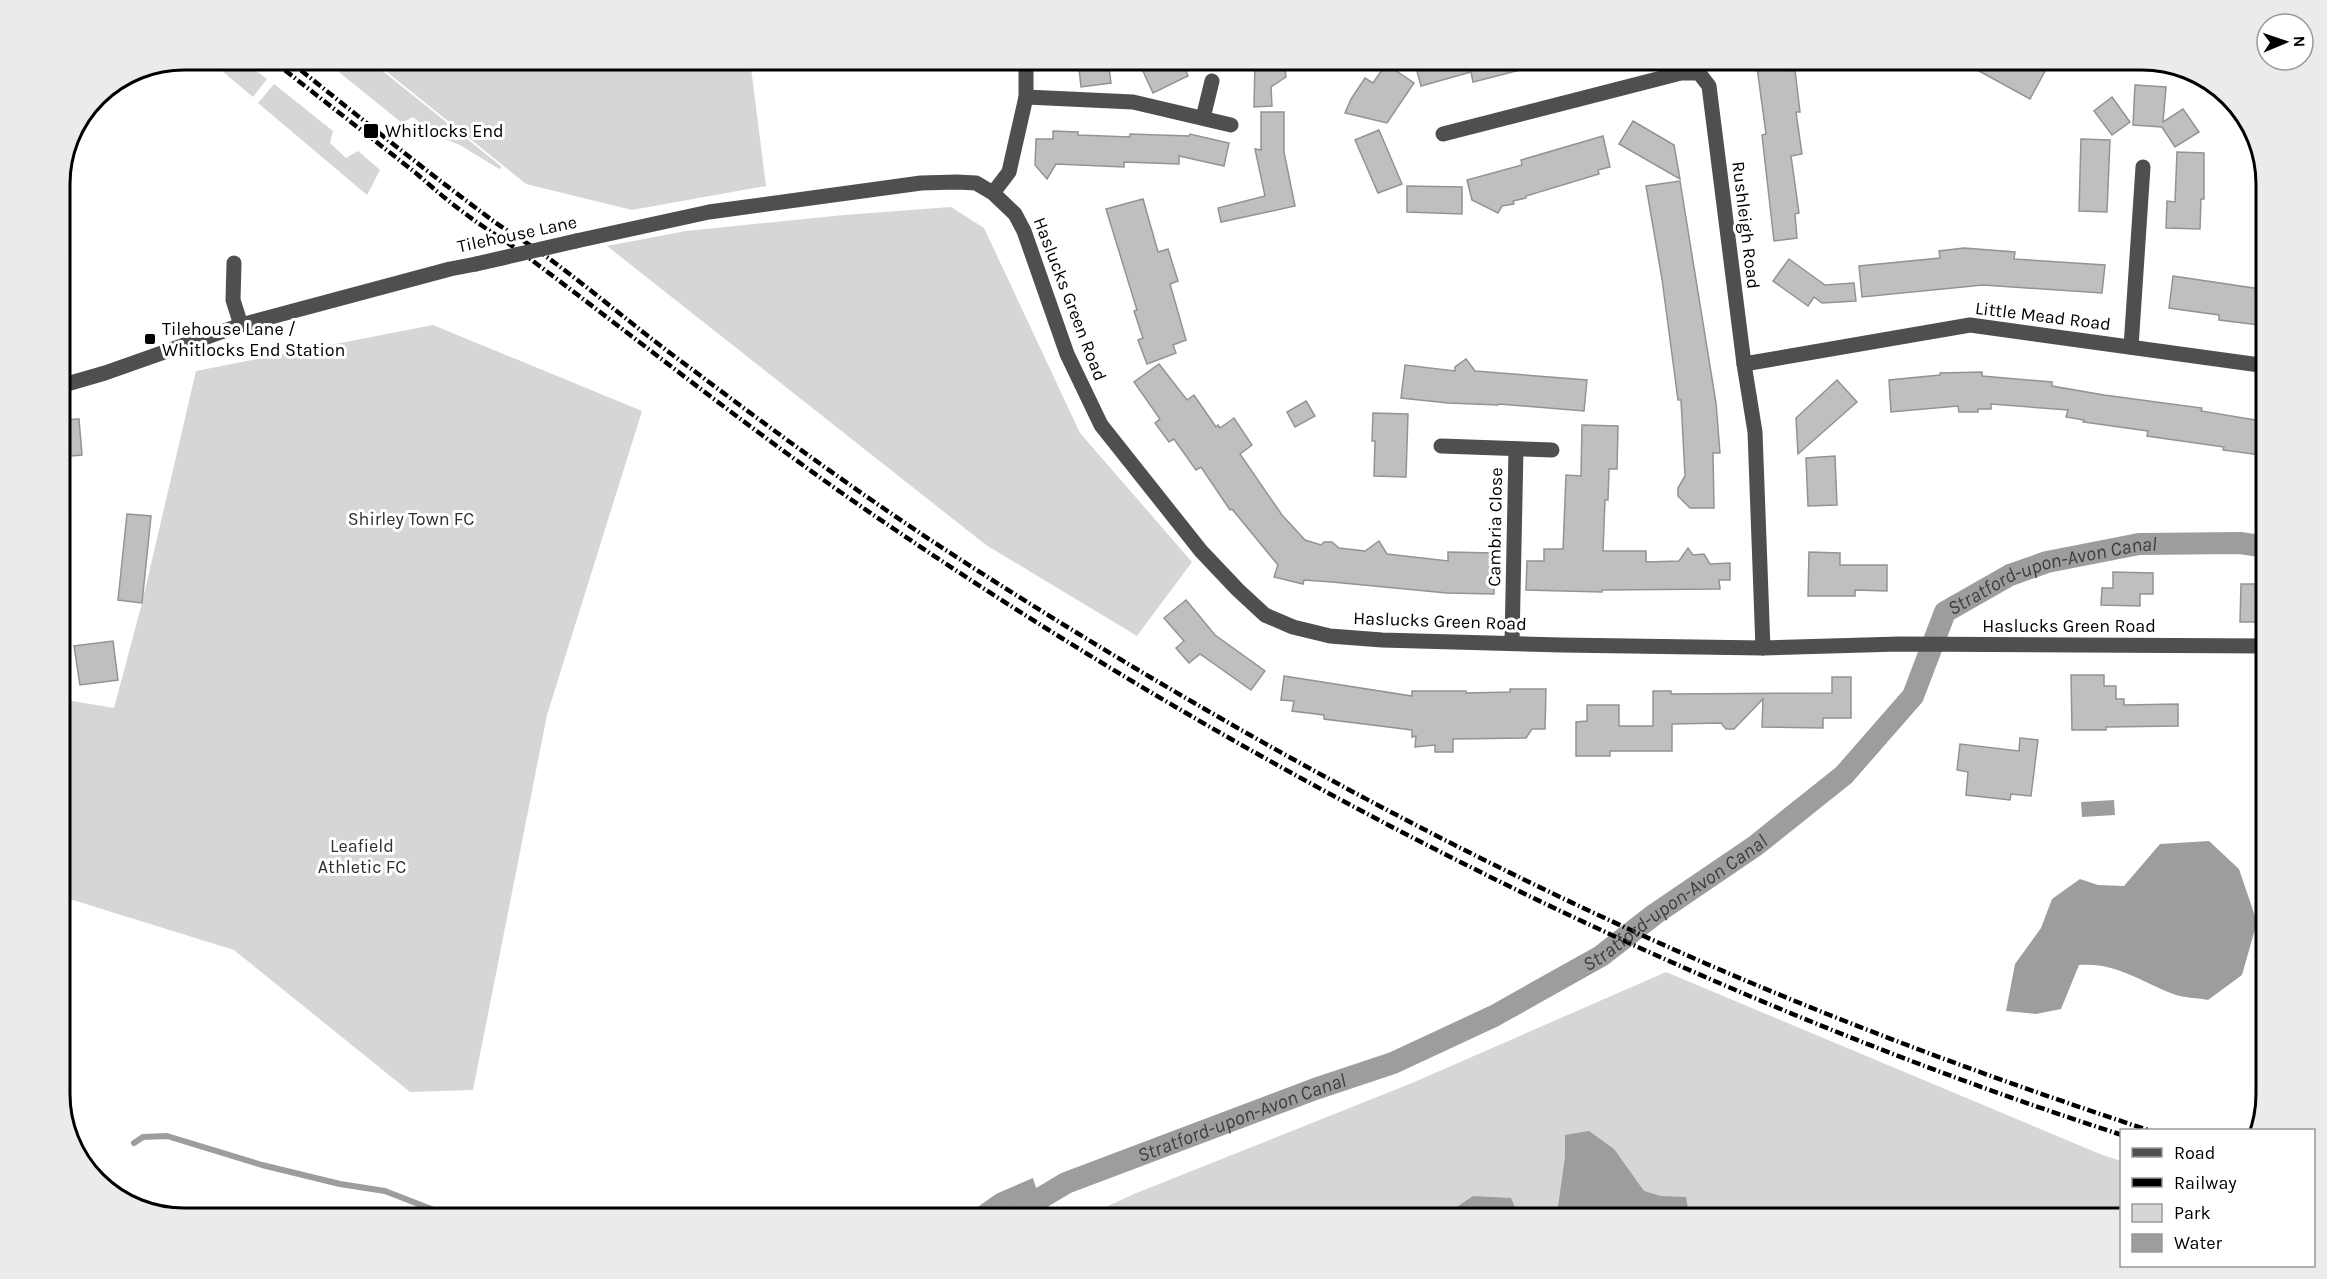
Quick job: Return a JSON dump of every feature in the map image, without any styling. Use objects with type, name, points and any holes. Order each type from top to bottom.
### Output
[{"type":"street","points":[[993,193],[1009,171],[1026,97],[1026,70]]},
{"type":"street","name":"Rushleigh Road","points":[[1443,134],[1681,73],[1699,73],[1708,86],[1755,432],[1763,648]]},
{"type":"street","points":[[1203,118],[1212,81]]},
{"type":"street","points":[[1026,97],[1133,102],[1231,125]]},
{"type":"street","points":[[2131,346],[2144,167]]},
{"type":"street","name":"Tilehouse Lane","points":[[71,383],[241,325],[450,269],[709,212],[921,183],[976,183],[993,193]]},
{"type":"street","name":"Haslucks Green Road","points":[[993,193],[1015,214],[1024,231],[1067,354],[1101,425],[1201,551],[1238,591],[1265,615],[1293,627],[1330,636],[1382,640],[1763,648],[1899,644],[2256,646]]},
{"type":"street","points":[[234,263],[233,300],[241,325]]},
{"type":"street","name":"Little Mead Road","points":[[1744,364],[1970,325],[2256,364]]},
{"type":"street","points":[[1441,446],[1552,450]]},
{"type":"street","name":"Cambria Close","points":[[1512,642],[1516,449]]},
{"type":"green space","points":[[221,70],[255,70],[267,79],[253,97]]},
{"type":"green space","points":[[336,70],[381,70],[502,167],[499,169],[460,145],[434,135],[413,117],[402,123]]},
{"type":"green space","points":[[384,70],[751,70],[766,186],[632,210],[526,184]]},
{"type":"green space","points":[[274,84],[333,131],[330,143],[346,158],[358,151],[380,170],[367,195],[258,103]]},
{"type":"green space","points":[[951,207],[984,228],[1080,433],[1192,562],[1137,636],[986,545],[607,246],[686,231]]},
{"type":"green space","points":[[433,325],[642,411],[547,715],[473,1090],[410,1092],[234,950],[71,899],[71,701],[114,708],[142,603],[196,371]]},
{"type":"green space","points":[[1666,972],[2120,1161],[2120,1208],[1104,1208],[1412,1083]]},
{"type":"water","points":[[2114,800],[2115,815],[2082,817],[2081,802]]},
{"type":"water","points":[[2209,841],[2239,869],[2256,919],[2242,975],[2208,1000],[2176,995],[2118,970],[2079,965],[2061,1009],[2036,1014],[2006,1011],[2015,964],[2041,928],[2052,899],[2080,879],[2098,885],[2124,886],[2160,844]]},
{"type":"water","points":[[1589,1131],[1614,1149],[1644,1191],[1661,1196],[1686,1197],[1688,1208],[1557,1208],[1565,1157],[1565,1135]]},
{"type":"water","points":[[1033,1178],[1042,1208],[976,1208],[996,1194]]},
{"type":"water","points":[[1473,1196],[1511,1198],[1515,1208],[1455,1208]]},
{"type":"building","points":[[1079,70],[1109,70],[1111,83],[1081,87]]},
{"type":"building","points":[[1142,70],[1185,70],[1188,76],[1153,93]]},
{"type":"building","points":[[1255,70],[1285,70],[1286,77],[1271,87],[1272,106],[1254,107]]},
{"type":"building","points":[[1382,70],[1395,70],[1414,83],[1387,123],[1345,113],[1365,78],[1373,83]]},
{"type":"building","points":[[1417,70],[1520,70],[1473,82],[1471,72],[1421,86]]},
{"type":"building","points":[[1757,70],[1795,70],[1800,112],[1796,112],[1802,154],[1791,156],[1799,213],[1795,214],[1797,238],[1774,241],[1762,135],[1766,134]]},
{"type":"building","points":[[1977,70],[2046,70],[2030,99]]},
{"type":"building","points":[[2135,85],[2166,87],[2163,122],[2183,109],[2199,132],[2175,147],[2162,127],[2133,125]]},
{"type":"building","points":[[2112,97],[2130,122],[2112,135],[2094,111]]},
{"type":"building","points":[[1261,112],[1284,112],[1284,152],[1295,206],[1221,222],[1218,208],[1265,196],[1255,149],[1261,150]]},
{"type":"building","points":[[1633,121],[1674,145],[1680,179],[1619,144]]},
{"type":"building","points":[[1379,130],[1402,184],[1378,193],[1355,140]]},
{"type":"building","points":[[1053,131],[1078,132],[1078,135],[1130,137],[1130,134],[1189,136],[1190,134],[1229,143],[1224,166],[1179,156],[1179,164],[1124,162],[1124,167],[1056,164],[1047,179],[1035,165],[1036,139],[1053,139]]},
{"type":"building","points":[[1603,136],[1610,167],[1598,170],[1599,174],[1513,201],[1514,204],[1502,206],[1498,213],[1472,200],[1467,180],[1522,165],[1521,160]]},
{"type":"building","points":[[2081,139],[2110,140],[2107,212],[2079,211]]},
{"type":"building","points":[[2177,152],[2204,153],[2204,199],[2201,199],[2200,229],[2166,228],[2167,201],[2175,202]]},
{"type":"building","points":[[1680,181],[1716,403],[1720,453],[1713,453],[1714,508],[1690,508],[1678,496],[1678,488],[1685,476],[1681,400],[1678,400],[1662,279],[1646,186]]},
{"type":"building","points":[[1407,186],[1462,187],[1462,214],[1407,212]]},
{"type":"building","points":[[1143,199],[1158,252],[1168,249],[1178,281],[1170,284],[1186,340],[1173,345],[1176,353],[1147,364],[1138,340],[1143,338],[1134,311],[1137,310],[1106,209]]},
{"type":"building","points":[[1964,248],[2015,252],[2014,259],[2105,265],[2102,293],[1983,285],[1862,297],[1859,266],[1940,258],[1939,251]]},
{"type":"building","points":[[1789,259],[1825,285],[1854,283],[1856,301],[1822,303],[1814,297],[1808,306],[1773,281]]},
{"type":"building","points":[[2173,276],[2256,288],[2256,325],[2219,320],[2219,315],[2169,308]]},
{"type":"building","points":[[1466,359],[1475,371],[1587,380],[1584,411],[1401,398],[1405,365],[1455,371],[1455,367]]},
{"type":"building","points":[[1159,364],[1187,400],[1194,395],[1216,427],[1218,425],[1220,428],[1234,418],[1252,445],[1240,454],[1282,515],[1305,540],[1321,545],[1324,542],[1332,542],[1339,548],[1365,551],[1379,541],[1387,554],[1448,561],[1448,552],[1494,553],[1494,594],[1447,593],[1304,580],[1303,584],[1274,577],[1278,565],[1232,509],[1230,510],[1201,467],[1196,470],[1174,439],[1169,442],[1155,423],[1160,419],[1134,382]]},
{"type":"building","points":[[1982,372],[1982,376],[2052,382],[2052,386],[2202,408],[2201,411],[2256,420],[2256,454],[2223,450],[2224,447],[2147,436],[2148,431],[2083,422],[2084,420],[2066,417],[2068,410],[1991,404],[1991,409],[1978,409],[1978,412],[1959,412],[1958,406],[1891,412],[1889,380],[1940,375],[1940,373]]},
{"type":"building","points":[[1837,380],[1857,402],[1798,454],[1796,418]]},
{"type":"building","points":[[1306,401],[1315,416],[1295,427],[1287,412]]},
{"type":"building","points":[[1373,413],[1408,414],[1406,477],[1374,476]]},
{"type":"building","points":[[71,419],[79,419],[82,455],[71,456]]},
{"type":"building","points":[[1582,425],[1618,426],[1617,469],[1609,469],[1603,551],[1646,551],[1646,562],[1679,561],[1688,548],[1693,555],[1704,554],[1710,564],[1730,563],[1730,580],[1719,580],[1720,589],[1602,590],[1602,592],[1526,590],[1527,561],[1544,561],[1544,549],[1563,549],[1566,475],[1581,476]]},
{"type":"building","points":[[1835,456],[1837,505],[1808,506],[1806,458]]},
{"type":"building","points":[[127,514],[151,516],[142,603],[118,600]]},
{"type":"building","points":[[1809,552],[1840,553],[1840,565],[1887,565],[1887,591],[1855,590],[1855,596],[1808,596]]},
{"type":"building","points":[[2113,572],[2153,573],[2153,594],[2140,594],[2140,606],[2101,605],[2102,588],[2113,588]]},
{"type":"building","points":[[2241,584],[2256,584],[2256,622],[2240,622]]},
{"type":"building","points":[[1186,600],[1215,635],[1265,671],[1251,690],[1200,654],[1189,663],[1176,648],[1184,641],[1164,618]]},
{"type":"building","points":[[113,641],[118,680],[80,685],[74,646]]},
{"type":"building","points":[[2071,675],[2104,675],[2104,686],[2116,686],[2116,699],[2124,699],[2124,705],[2178,704],[2178,726],[2072,730]]},
{"type":"building","points":[[1284,676],[1412,696],[1412,691],[1466,691],[1466,693],[1546,689],[1545,729],[1532,729],[1526,738],[1453,739],[1453,752],[1435,752],[1435,745],[1415,747],[1416,736],[1412,737],[1412,730],[1324,719],[1324,715],[1292,711],[1294,701],[1281,700]]},
{"type":"building","points":[[1832,677],[1851,677],[1851,718],[1823,718],[1823,728],[1762,727],[1763,699],[1734,729],[1726,729],[1721,723],[1672,724],[1672,751],[1610,751],[1610,756],[1576,756],[1576,722],[1587,721],[1587,705],[1619,705],[1619,726],[1653,726],[1653,691],[1671,691],[1671,694],[1832,693]]},
{"type":"building","points":[[2020,738],[2038,740],[2031,796],[2011,794],[2010,800],[1966,795],[1968,772],[1957,770],[1960,744],[2019,751]]},
{"type":"waterway","name":"Stratford-upon-Avon Canal","points":[[1024,1208],[1066,1183],[1315,1089],[1393,1063],[1494,1016],[1601,956],[1655,914],[1755,846],[1844,775],[1913,696],[1945,612],[2010,575],[2047,562],[2139,544],[2240,543],[2256,545]]},
{"type":"waterway","points":[[134,1143],[143,1137],[167,1136],[262,1165],[340,1184],[385,1191],[429,1208]]},
{"type":"railway","points":[[285,70],[460,210],[529,258],[847,497],[1036,622],[1183,711],[1333,796],[1487,875],[1643,949],[1801,1017],[1961,1079],[2120,1134]]},
{"type":"railway","points":[[301,70],[459,195],[547,257],[674,356],[837,476],[986,576],[1219,717],[1458,847],[1686,955],[1882,1036],[2145,1129]]},
{"type":"place","name":"Whitlocks End","points":[[371,131]]},
{"type":"place","name":"Tilehouse Lane / Whitlocks End Station","points":[[150,339]]},
{"type":"park label","name":"Shirley Town FC","points":[[411,519]]},
{"type":"park label","name":"Leafield Athletic FC","points":[[362,856]]}]
